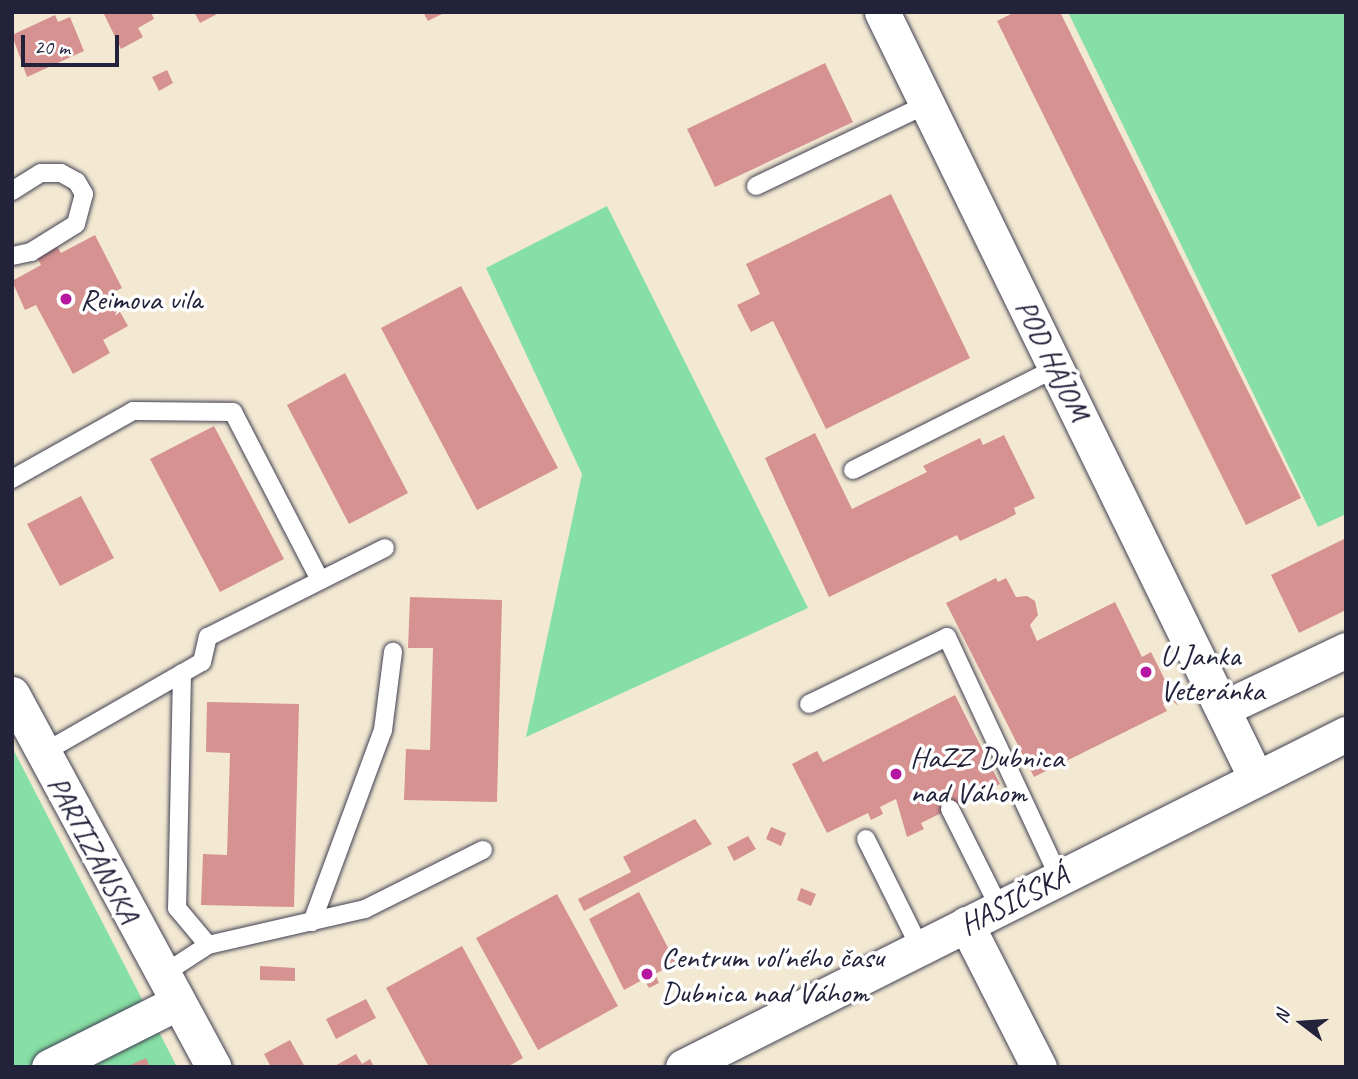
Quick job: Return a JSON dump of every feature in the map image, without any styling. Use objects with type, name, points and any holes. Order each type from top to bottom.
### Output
[{"type":"street","name":"POD HÁJOM","points":[[882,12],[1256,778]]},
{"type":"street","points":[[1224,708],[1346,650]]},
{"type":"street","name":"PARTIZÁNSKA","points":[[12,694],[169,989],[214,1067]]},
{"type":"street","name":"HASIČSKÁ","points":[[683,1067],[1346,734]]},
{"type":"street","points":[[966,924],[1039,1067]]},
{"type":"street","points":[[49,1067],[169,989]]},
{"type":"lane","points":[[756,186],[927,104]]},
{"type":"lane","points":[[12,191],[41,173],[61,173],[77,182],[84,194],[76,225],[31,252],[12,256]]},
{"type":"lane","points":[[853,470],[1056,368]]},
{"type":"lane","points":[[12,479],[133,411],[233,412],[320,580]]},
{"type":"lane","points":[[43,753],[202,662],[208,637],[385,548]]},
{"type":"lane","points":[[809,704],[947,637],[1059,877]]},
{"type":"lane","points":[[312,922],[383,730],[393,652]]},
{"type":"lane","points":[[182,673],[177,908],[208,945]]},
{"type":"lane","points":[[950,809],[999,907]]},
{"type":"lane","points":[[866,839],[919,947]]},
{"type":"lane","points":[[169,989],[208,945],[365,909],[482,850]]},
{"type":"green space","points":[[1068,12],[1346,12],[1346,514],[1318,527]]},
{"type":"green space","points":[[607,206],[808,608],[526,737],[582,474],[486,268]]},
{"type":"green space","points":[[12,747],[177,1067],[12,1067]]},
{"type":"building","points":[[103,12],[151,12],[154,19],[138,28],[143,37],[121,49]]},
{"type":"building","points":[[194,12],[221,12],[200,23]]},
{"type":"building","points":[[423,12],[446,12],[428,21]]},
{"type":"building","points":[[1015,12],[1060,12],[1301,498],[1246,525],[997,21]]},
{"type":"building","points":[[55,15],[58,22],[70,17],[84,51],[27,77],[12,35]]},
{"type":"building","points":[[825,63],[853,122],[715,187],[687,129]]},
{"type":"building","points":[[167,70],[173,83],[159,91],[152,77]]},
{"type":"building","points":[[891,194],[970,358],[826,429],[773,321],[751,332],[737,305],[760,294],[746,264]]},
{"type":"building","name":"Reimova vila","points":[[95,235],[122,288],[110,294],[128,326],[103,340],[110,353],[73,374],[36,305],[25,310],[12,281],[41,265],[36,256],[56,245],[61,253]]},
{"type":"building","points":[[461,286],[558,468],[477,510],[381,328]]},
{"type":"building","points":[[345,373],[408,493],[349,524],[287,405]]},
{"type":"building","points":[[214,426],[284,559],[220,592],[150,459]]},
{"type":"building","points":[[815,433],[852,509],[927,472],[923,466],[980,438],[983,445],[1004,435],[1035,498],[1014,508],[1016,514],[1005,520],[960,541],[957,535],[829,597],[765,458]]},
{"type":"building","points":[[81,496],[114,558],[60,586],[27,524]]},
{"type":"building","points":[[1346,538],[1346,610],[1299,633],[1271,575]]},
{"type":"building","points":[[996,578],[998,582],[1006,578],[1016,597],[1027,596],[1035,601],[1038,615],[1030,625],[1037,641],[1115,602],[1142,657],[1151,652],[1178,706],[1172,700],[1163,704],[1167,711],[1034,777],[946,603]]},
{"type":"building","points":[[410,597],[502,600],[497,802],[404,800],[406,749],[430,750],[433,648],[408,648]]},
{"type":"building","name":"HaZZ Dubnica nad Váhom","points":[[955,695],[1000,784],[921,823],[924,829],[907,837],[896,799],[880,807],[883,814],[871,820],[868,813],[827,833],[792,764],[817,751],[823,762]]},
{"type":"building","points":[[207,702],[299,704],[294,907],[201,905],[203,854],[227,855],[230,753],[206,752]]},
{"type":"building","points":[[695,819],[712,844],[584,911],[578,899],[631,872],[623,857]]},
{"type":"building","points":[[771,827],[786,833],[781,846],[766,839]]},
{"type":"building","points":[[748,836],[756,849],[734,861],[727,847]]},
{"type":"building","points":[[801,888],[816,894],[811,906],[797,900]]},
{"type":"building","points":[[639,892],[676,963],[655,974],[659,983],[649,988],[644,979],[624,990],[589,919]]},
{"type":"building","points":[[557,894],[618,1006],[538,1050],[476,938]]},
{"type":"building","points":[[462,946],[523,1058],[507,1067],[429,1067],[386,988]]},
{"type":"building","points":[[260,966],[295,968],[295,981],[260,980]]},
{"type":"building","points":[[366,999],[376,1018],[336,1039],[326,1019]]},
{"type":"building","points":[[290,1040],[305,1067],[271,1067],[264,1054]]},
{"type":"building","points":[[356,1054],[362,1064],[370,1059],[374,1067],[333,1067]]},
{"type":"building","points":[[146,1058],[150,1067],[126,1067]]},
{"type":"place","name":"Reimova vila","points":[[66,299]]},
{"type":"place","name":"U Janka Veteránka","points":[[1146,672]]},
{"type":"place","name":"HaZZ Dubnica nad Váhom","points":[[896,774]]},
{"type":"place","name":"Centrum voľného času Dubnica nad Váhom","points":[[647,974]]}]
